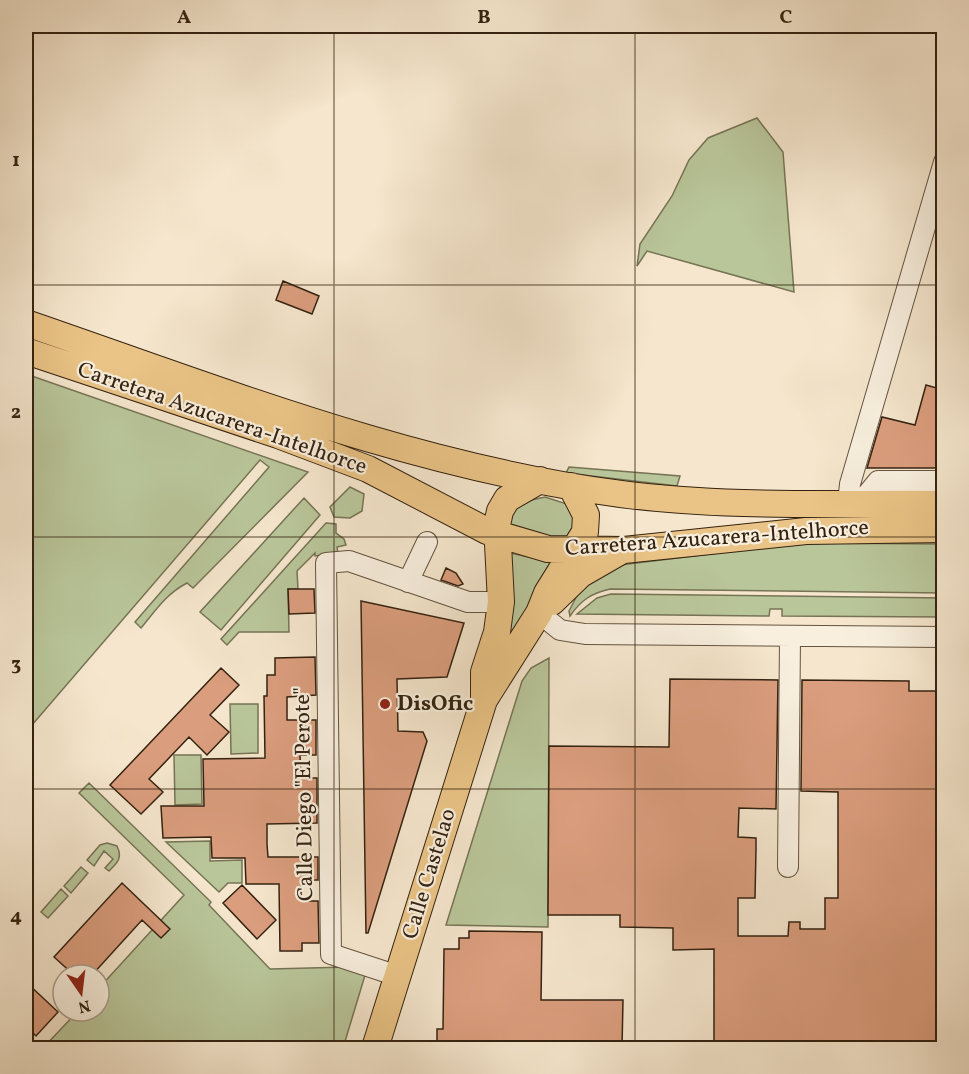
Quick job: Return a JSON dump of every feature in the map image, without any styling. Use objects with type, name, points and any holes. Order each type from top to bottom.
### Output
[{"type":"main road","name":"Carretera Azucarera-Intelhorce","points":[[26,323],[362,438],[453,462],[540,480],[622,494],[692,500],[768,504],[944,504]]},
{"type":"main road","name":"Carretera Azucarera-Intelhorce","points":[[26,351],[267,431],[368,469],[461,520],[497,536],[548,549],[624,550],[806,531],[944,529]]},
{"type":"main road","points":[[497,536],[500,511],[507,499],[540,480]]},
{"type":"main road","points":[[571,486],[586,516],[585,532],[573,551]]},
{"type":"main road","points":[[461,520],[480,542],[500,573]]},
{"type":"main road","name":"Calle Castelao","points":[[484,700],[484,672],[497,632],[501,602],[497,536]]},
{"type":"main road","points":[[539,613],[581,574],[624,550]]},
{"type":"main road","name":"Calle Castelao","points":[[375,1048],[484,700],[539,613],[547,593],[573,551]]},
{"type":"street","points":[[853,503],[850,484],[944,162]]},
{"type":"street","name":"Carretera Azucarera-Intelhorce","points":[[853,503],[878,481],[944,481]]},
{"type":"street","points":[[426,542],[408,582],[468,602],[501,602]]},
{"type":"street","name":"Calle Diego \"El Perote\"","points":[[398,976],[331,954],[326,563],[349,561],[408,582]]},
{"type":"street","points":[[539,613],[560,630],[585,634],[944,637]]},
{"type":"street","points":[[788,867],[790,636]]},
{"type":"green space","points":[[757,118],[783,152],[794,292],[647,251],[637,266],[640,244],[672,196],[689,160],[708,138]]},
{"type":"green space","points":[[26,374],[308,472],[193,588],[187,583],[173,592],[141,628],[135,622],[269,467],[260,460],[26,732]]},
{"type":"green space","points":[[569,467],[680,476],[677,486],[566,473]]},
{"type":"green space","points":[[350,487],[364,494],[362,511],[350,518],[334,517],[330,507]]},
{"type":"green space","points":[[545,497],[570,505],[577,521],[568,541],[508,529],[513,507]]},
{"type":"green space","points":[[304,498],[320,515],[221,630],[200,612]]},
{"type":"green space","points":[[326,523],[336,524],[336,533],[344,539],[346,545],[337,547],[338,553],[315,556],[315,553],[297,571],[298,589],[288,589],[289,632],[239,632],[227,645],[221,639]]},
{"type":"green space","points":[[801,543],[943,544],[943,593],[610,589],[587,598],[570,616],[569,611],[581,588],[620,565]]},
{"type":"green space","points":[[506,552],[556,563],[500,663]]},
{"type":"green space","points":[[611,594],[943,598],[943,617],[782,616],[782,609],[770,609],[769,616],[577,614],[597,598]]},
{"type":"green space","points":[[549,658],[548,927],[446,925],[522,681],[531,668]]},
{"type":"green space","points":[[230,704],[258,704],[258,753],[231,754]]},
{"type":"green space","points":[[174,755],[201,755],[202,804],[175,805]]},
{"type":"green space","points":[[89,783],[211,902],[209,905],[270,969],[349,967],[366,972],[343,1048],[43,1048],[67,1023],[111,1023],[111,975],[184,895],[79,793]]},
{"type":"green space","points":[[210,841],[210,861],[242,860],[242,883],[228,883],[219,892],[166,842]]},
{"type":"green space","points":[[107,843],[117,846],[119,854],[117,863],[109,871],[105,868],[113,859],[104,851],[94,866],[87,860],[100,845]]},
{"type":"green space","points":[[81,867],[88,873],[71,893],[64,886]]},
{"type":"green space","points":[[61,889],[68,896],[48,918],[41,912]]},
{"type":"building","points":[[283,281],[319,296],[312,314],[276,300]]},
{"type":"building","points":[[926,385],[944,390],[944,468],[867,468],[882,417],[915,425]]},
{"type":"building","points":[[446,568],[456,573],[463,584],[458,586],[441,580]]},
{"type":"building","points":[[288,589],[314,589],[315,613],[289,614]]},
{"type":"building","points":[[361,601],[464,623],[447,677],[397,679],[398,731],[423,732],[427,741],[368,933],[366,933]]},
{"type":"building","points":[[315,657],[316,695],[287,697],[287,720],[316,720],[316,755],[300,755],[301,778],[317,778],[317,823],[267,824],[267,844],[268,857],[318,857],[318,880],[301,880],[301,901],[318,901],[319,943],[302,943],[302,951],[280,951],[279,884],[246,884],[245,858],[212,858],[211,837],[163,838],[161,806],[204,806],[203,759],[265,758],[264,696],[267,696],[267,675],[275,675],[275,658]]},
{"type":"building","points":[[221,668],[239,685],[210,715],[229,732],[207,755],[189,737],[149,779],[163,792],[141,814],[110,785]]},
{"type":"building","points":[[670,679],[778,680],[776,809],[739,808],[738,837],[756,838],[756,849],[755,898],[738,898],[738,936],[788,936],[789,922],[800,922],[800,929],[825,929],[825,898],[838,898],[838,792],[801,791],[802,680],[909,681],[909,691],[944,691],[944,1048],[714,1048],[714,949],[673,950],[673,928],[620,927],[620,915],[548,915],[549,746],[669,747]]},
{"type":"building","points":[[122,883],[170,929],[161,938],[142,920],[103,963],[61,963],[54,957]]},
{"type":"building","points":[[242,885],[276,920],[257,939],[223,903]]},
{"type":"building","points":[[469,931],[542,932],[541,1000],[623,1000],[622,1048],[437,1048],[437,1029],[443,1029],[444,949],[459,949],[459,938],[469,938]]},
{"type":"building","points":[[26,982],[51,1005],[51,1020],[36,1036],[26,1026]]},
{"type":"place","name":"DisOfic","points":[[385,704]]}]
